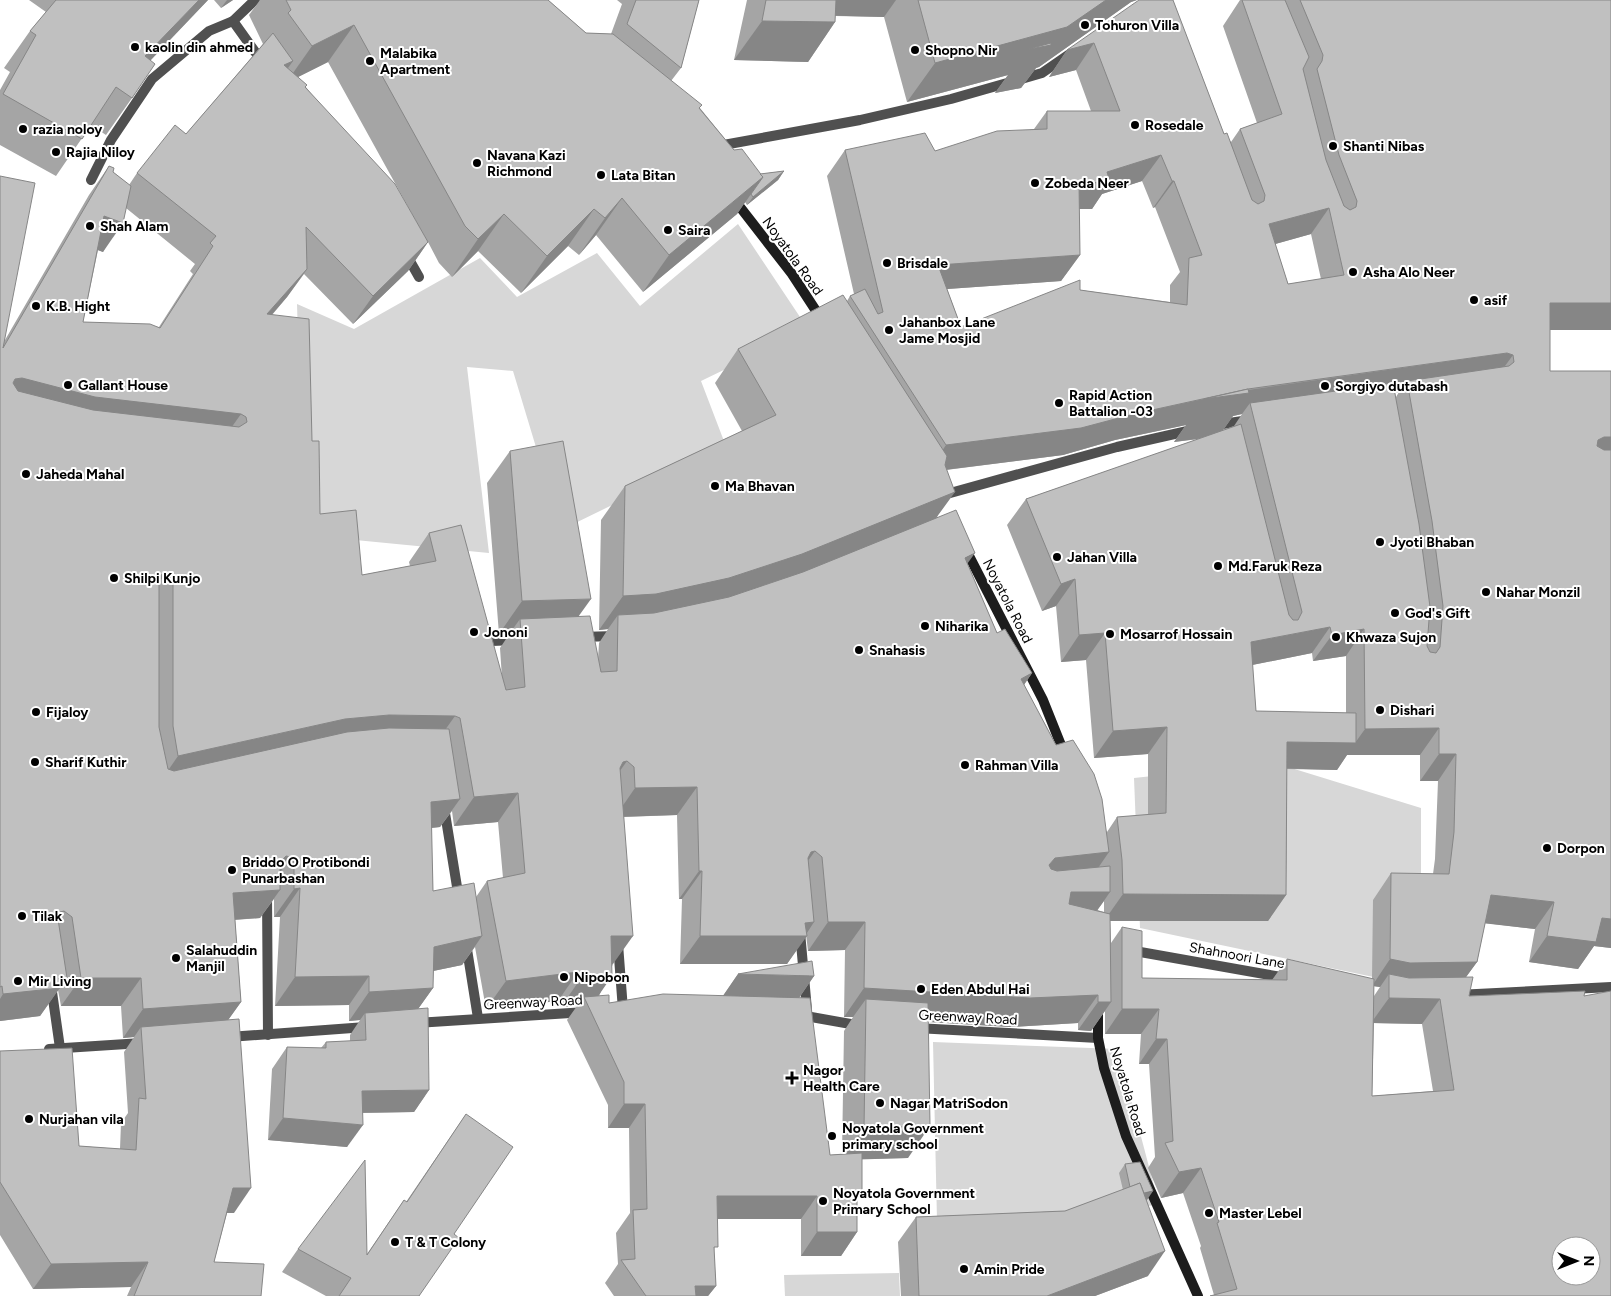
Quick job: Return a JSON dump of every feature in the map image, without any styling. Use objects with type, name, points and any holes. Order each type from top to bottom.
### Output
[{"type":"street","points":[[91,180],[111,140],[152,79],[209,31],[233,21],[256,0]]},
{"type":"street","points":[[233,21],[267,68]]},
{"type":"street","points":[[706,148],[860,120],[950,99],[1042,73],[1079,48]]},
{"type":"street","name":"Noyatola Road","points":[[726,189],[792,274],[829,332]]},
{"type":"street","points":[[400,243],[419,277]]},
{"type":"street","points":[[937,496],[1117,446],[1224,429],[1262,418]]},
{"type":"street","name":"Noyatola Road","points":[[962,541],[1043,700],[1070,768]]},
{"type":"street","points":[[567,638],[624,635]]},
{"type":"street","points":[[492,642],[530,640]]},
{"type":"street","points":[[443,799],[461,913]]},
{"type":"street","points":[[267,891],[268,1035]]},
{"type":"street","points":[[799,923],[807,1016]]},
{"type":"street","points":[[464,932],[478,1018]]},
{"type":"street","points":[[617,932],[623,1011]]},
{"type":"street","name":"Shahnoori Lane","points":[[1118,948],[1293,979]]},
{"type":"street","points":[[49,974],[60,1048]]},
{"type":"street","points":[[1448,996],[1611,987]]},
{"type":"street","name":"Noyatola Road","points":[[1098,1000],[1098,1038],[1104,1068],[1126,1136],[1198,1296]]},
{"type":"street","name":"Greenway Road","points":[[402,1024],[594,1012]]},
{"type":"street","points":[[788,1015],[807,1016],[849,1025],[868,1026]]},
{"type":"street","points":[[219,1038],[373,1026]]},
{"type":"street","name":"Greenway Road","points":[[908,1028],[1098,1038]]},
{"type":"street","points":[[34,1051],[150,1042]]},
{"type":"shaded area","points":[[738,224],[808,329],[701,381],[727,449],[561,530],[513,371],[467,367],[489,553],[304,535],[297,304],[354,329],[480,258],[517,297],[597,253],[640,306]]},
{"type":"shaded area","points":[[1275,763],[1421,808],[1421,987],[1140,928],[1134,778]]},
{"type":"shaded area","points":[[933,1042],[1118,1049],[1159,1205],[937,1221]]},
{"type":"shaded area","points":[[899,1273],[900,1296],[785,1296],[784,1275]]},
{"type":"building","points":[[56,0],[199,0],[145,56],[155,64],[132,98],[116,87],[82,139],[3,94],[36,35],[30,31]]},
{"type":"building","points":[[286,0],[548,0],[586,33],[613,34],[702,105],[699,108],[734,150],[742,149],[763,177],[669,255],[622,198],[605,218],[594,209],[547,256],[504,214],[478,239],[465,226],[354,25],[312,46],[288,13],[291,10]]},
{"type":"building","points":[[636,0],[699,0],[681,68],[627,24]]},
{"type":"building","points":[[766,0],[836,0],[835,22],[762,21]]},
{"type":"building","points":[[918,0],[1106,0],[1067,27],[935,63]]},
{"type":"building","points":[[1139,0],[1173,0],[1224,134],[1227,133],[1252,200],[1258,204],[1264,201],[1265,195],[1240,129],[1282,114],[1242,0],[1285,0],[1309,57],[1303,69],[1326,160],[1344,206],[1350,210],[1356,207],[1357,201],[1339,155],[1317,69],[1323,55],[1300,0],[1611,0],[1611,303],[1550,303],[1550,371],[1611,371],[1611,437],[1604,437],[1598,440],[1597,446],[1604,450],[1611,450],[1611,919],[1602,918],[1596,942],[1547,936],[1554,902],[1491,895],[1477,962],[1410,963],[1390,959],[1391,873],[1449,874],[1454,832],[1456,754],[1439,754],[1439,728],[1365,729],[1364,629],[1332,635],[1330,627],[1251,642],[1256,711],[1356,713],[1356,743],[1287,742],[1286,895],[1123,894],[1122,860],[1117,817],[1166,813],[1167,727],[1113,731],[1105,633],[1079,635],[1075,579],[1061,584],[1026,499],[1241,424],[1289,615],[1293,620],[1298,620],[1302,612],[1250,403],[1393,383],[1419,524],[1430,607],[1427,646],[1430,652],[1436,653],[1440,647],[1443,606],[1432,521],[1407,381],[1509,366],[1514,362],[1513,355],[1507,353],[1248,389],[1134,414],[1081,428],[946,445],[850,296],[865,289],[878,314],[883,312],[845,150],[925,133],[935,151],[997,131],[1047,129],[1047,111],[1120,111],[1094,43],[1067,50]],"holes":[[[1161,155],[1172,181],[1174,181],[1202,255],[1189,258],[1187,305],[1080,290],[1080,280],[961,327],[938,265],[1080,255],[1079,183],[1110,182],[1107,172]],[[1329,208],[1344,275],[1288,284],[1269,224]]]},
{"type":"building","points":[[273,33],[293,61],[284,65],[307,85],[305,87],[395,184],[428,242],[373,296],[306,227],[307,269],[267,314],[309,319],[312,441],[319,441],[320,514],[356,510],[362,575],[436,561],[429,533],[461,525],[506,690],[525,687],[520,619],[590,616],[601,672],[617,671],[618,615],[654,613],[729,597],[803,572],[956,510],[975,553],[965,558],[997,633],[1005,629],[1032,673],[1021,679],[1056,745],[1073,740],[1094,774],[1102,799],[1109,852],[1055,858],[1049,865],[1051,869],[1057,871],[1110,866],[1110,892],[1071,892],[1069,904],[1110,914],[1111,1002],[1098,1002],[1098,995],[1030,998],[864,988],[865,922],[828,922],[822,857],[815,851],[811,852],[808,858],[814,922],[805,923],[807,936],[700,936],[702,871],[699,871],[697,787],[635,788],[634,767],[627,761],[623,762],[620,768],[633,936],[611,936],[612,976],[581,978],[578,972],[506,981],[487,881],[525,873],[518,793],[474,797],[460,718],[455,716],[389,715],[345,719],[178,756],[173,726],[173,580],[166,573],[162,574],[159,580],[159,727],[168,769],[174,771],[347,732],[389,728],[449,729],[460,799],[431,802],[433,891],[474,883],[482,936],[434,947],[433,988],[369,992],[369,976],[295,977],[300,888],[294,889],[294,862],[291,857],[286,856],[280,862],[280,890],[233,893],[241,1002],[143,1009],[141,978],[81,978],[72,917],[64,911],[60,912],[58,919],[67,978],[59,978],[60,988],[3,994],[2,986],[0,987],[0,176],[35,183],[3,348],[109,166],[114,168],[113,172],[131,186],[123,223],[104,216],[83,322],[150,324],[160,328],[213,246],[210,243],[216,236],[137,173],[175,125],[186,134]],"holes":[[[22,378],[95,397],[241,414],[246,417],[247,422],[239,427],[93,410],[18,391],[13,383],[15,379]]]},
{"type":"building","points":[[1051,43],[1051,45],[1025,50]]},
{"type":"building","points":[[784,171],[753,197],[751,194],[763,177],[760,174]]},
{"type":"building","points":[[843,295],[947,456],[945,465],[955,492],[802,554],[729,578],[656,594],[623,596],[625,486],[776,415],[738,349]]},
{"type":"building","points":[[1248,389],[1249,393],[1204,399]]},
{"type":"building","points":[[563,441],[591,599],[522,601],[510,451]]},
{"type":"building","points":[[1122,927],[1142,931],[1142,978],[1287,980],[1287,959],[1374,979],[1372,1096],[1454,1090],[1440,999],[1389,998],[1389,974],[1409,978],[1473,977],[1469,996],[1585,991],[1584,996],[1611,991],[1611,1296],[1210,1296],[1237,1289],[1217,1223],[1219,1222],[1201,1168],[1179,1172],[1165,1143],[1173,1141],[1167,1039],[1156,1039],[1159,1009],[1122,1009]]},
{"type":"building","points":[[812,961],[814,976],[738,974]]},
{"type":"building","points":[[663,994],[810,998],[830,1155],[862,1153],[862,1192],[857,1192],[857,1232],[817,1232],[817,1196],[717,1196],[718,1247],[714,1247],[716,1286],[695,1286],[696,1296],[646,1296],[621,1260],[635,1259],[633,1210],[647,1209],[645,1104],[624,1104],[624,1082],[584,997],[609,995],[609,1003]]},
{"type":"building","points":[[866,999],[928,1003],[930,1126],[864,1128]]},
{"type":"building","points":[[428,1008],[429,1090],[362,1091],[363,1125],[283,1118],[287,1047],[326,1048],[326,1042],[366,1040],[365,1013]]},
{"type":"building","points":[[239,1019],[251,1188],[233,1188],[214,1262],[264,1264],[261,1296],[134,1296],[148,1262],[51,1264],[0,1182],[0,1051],[72,1048],[79,1146],[136,1150],[139,1098],[146,1099],[141,1027]]},
{"type":"building","points":[[466,1114],[513,1147],[454,1234],[459,1238],[419,1296],[339,1296],[351,1278],[298,1249],[365,1160],[367,1255],[404,1200],[407,1202]]},
{"type":"building","points":[[1140,1162],[1153,1191],[1144,1193],[1140,1183],[1130,1187],[1125,1164]]},
{"type":"building","points":[[1140,1183],[1165,1251],[1047,1296],[919,1296],[916,1217],[1065,1211]]},
{"type":"place","name":"Tohuron Villa","points":[[1085,25]]},
{"type":"place","name":"kaolin din ahmed","points":[[135,47]]},
{"type":"place","name":"Shopno Nir","points":[[915,50]]},
{"type":"place","name":"Malabika Apartment","points":[[370,61]]},
{"type":"place","name":"Rosedale","points":[[1135,125]]},
{"type":"place","name":"razia noloy","points":[[23,129]]},
{"type":"place","name":"Shanti Nibas","points":[[1333,146]]},
{"type":"place","name":"Rajia Niloy","points":[[56,152]]},
{"type":"place","name":"Navana Kazi Richmond","points":[[477,163]]},
{"type":"place","name":"Lata Bitan","points":[[601,175]]},
{"type":"place","name":"Zobeda Neer","points":[[1035,183]]},
{"type":"place","name":"Shah Alam","points":[[90,226]]},
{"type":"place","name":"Saira","points":[[668,230]]},
{"type":"place","name":"Brisdale","points":[[887,263]]},
{"type":"place","name":"Asha Alo Neer","points":[[1353,272]]},
{"type":"place","name":"asif","points":[[1474,300]]},
{"type":"place","name":"K.B. Hight","points":[[36,306]]},
{"type":"place","name":"Jahanbox Lane Jame Mosjid","points":[[889,330]]},
{"type":"place","name":"Gallant House","points":[[68,385]]},
{"type":"place","name":"Sorgiyo dutabash","points":[[1325,386]]},
{"type":"place","name":"Rapid Action Battalion -03","points":[[1059,403]]},
{"type":"place","name":"Jaheda Mahal","points":[[26,474]]},
{"type":"place","name":"Ma Bhavan","points":[[715,486]]},
{"type":"place","name":"Jyoti Bhaban","points":[[1380,542]]},
{"type":"place","name":"Jahan Villa","points":[[1057,557]]},
{"type":"place","name":"Md.Faruk Reza","points":[[1218,566]]},
{"type":"place","name":"Shilpi Kunjo","points":[[114,578]]},
{"type":"place","name":"Nahar Monzil","points":[[1486,592]]},
{"type":"place","name":"God's Gift","points":[[1395,613]]},
{"type":"place","name":"Niharika","points":[[925,626]]},
{"type":"place","name":"Jononi","points":[[474,632]]},
{"type":"place","name":"Mosarrof Hossain","points":[[1110,634]]},
{"type":"place","name":"Khwaza Sujon","points":[[1336,637]]},
{"type":"place","name":"Snahasis","points":[[859,650]]},
{"type":"place","name":"Dishari","points":[[1380,710]]},
{"type":"place","name":"Fijaloy","points":[[36,712]]},
{"type":"place","name":"Sharif Kuthir","points":[[35,762]]},
{"type":"place","name":"Rahman Villa","points":[[965,765]]},
{"type":"place","name":"Dorpon","points":[[1547,848]]},
{"type":"place","name":"Briddo O Protibondi Punarbashan","points":[[232,870]]},
{"type":"place","name":"Tilak","points":[[22,916]]},
{"type":"place","name":"Salahuddin Manjil","points":[[176,958]]},
{"type":"place","name":"Nipobon","points":[[564,977]]},
{"type":"place","name":"Mir Living","points":[[18,981]]},
{"type":"place","name":"Eden Abdul Hai","points":[[921,989]]},
{"type":"place","name":"Nagor Health Care","points":[[792,1078]]},
{"type":"place","name":"Nagar MatriSodon","points":[[880,1103]]},
{"type":"place","name":"Nurjahan vila","points":[[29,1119]]},
{"type":"place","name":"Noyatola Government primary school","points":[[832,1136]]},
{"type":"place","name":"Noyatola Government Primary School","points":[[823,1201]]},
{"type":"place","name":"Master Lebel","points":[[1209,1213]]},
{"type":"place","name":"T & T Colony","points":[[395,1242]]},
{"type":"place","name":"Amin Pride","points":[[964,1269]]}]
